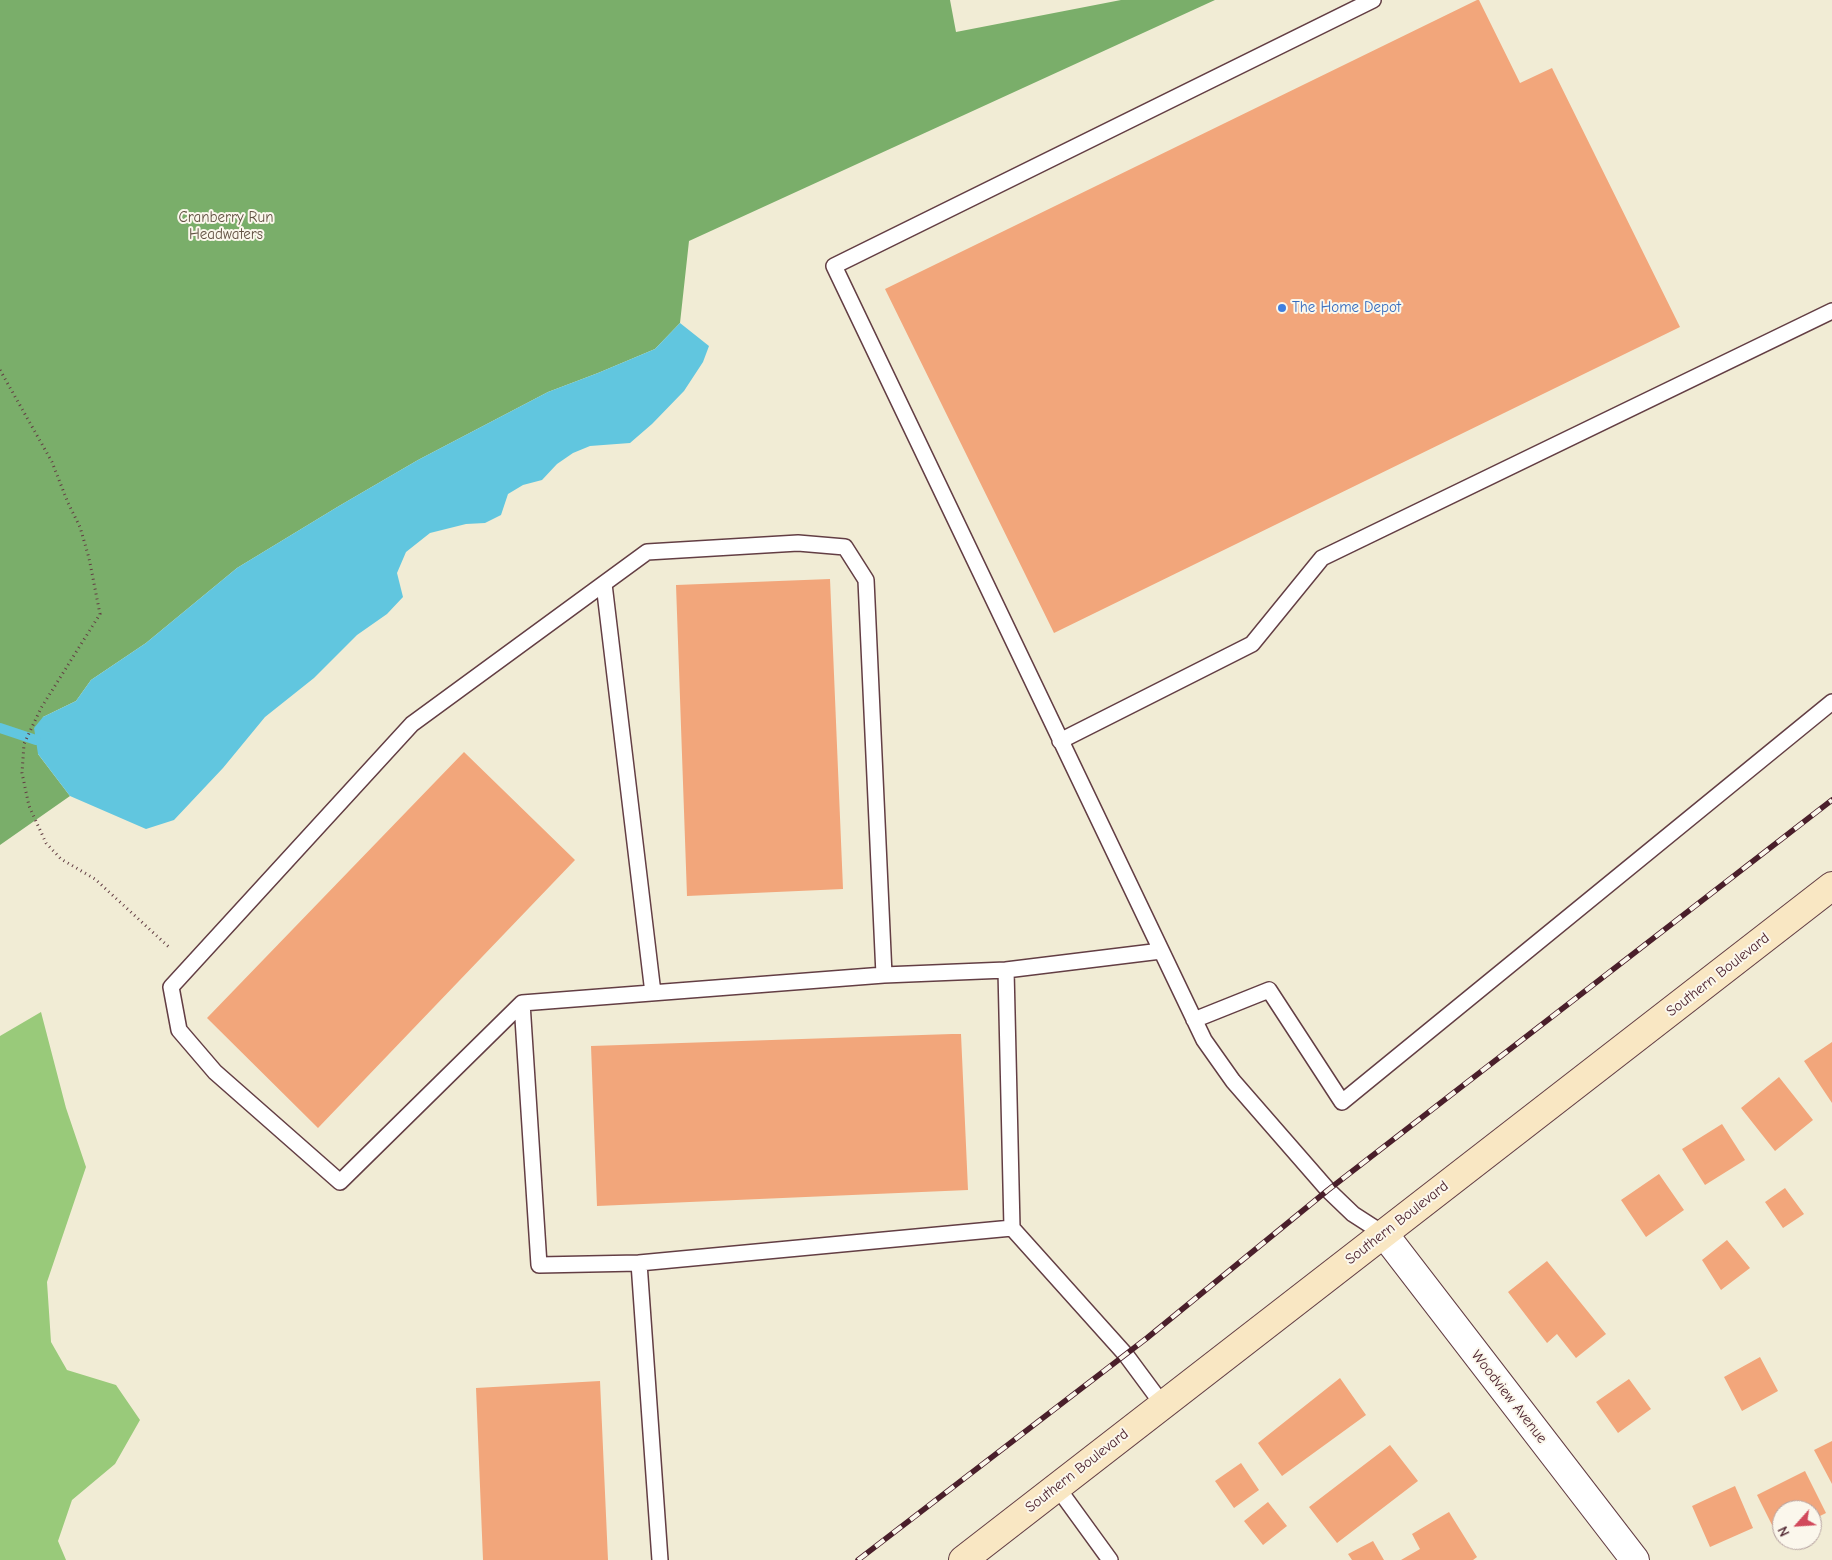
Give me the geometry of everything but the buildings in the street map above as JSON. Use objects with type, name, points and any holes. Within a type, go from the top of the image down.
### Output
[{"type":"street","name":"Southern Boulevard","points":[[963,1560],[1832,886]]},
{"type":"street","name":"Woodview Avenue","points":[[1384,1234],[1635,1560]]},
{"type":"lane","points":[[1373,0],[834,266],[1204,1040],[1233,1081],[1328,1190],[1353,1214],[1384,1234]]},
{"type":"lane","points":[[1060,741],[1252,644],[1322,558],[1832,311]]},
{"type":"lane","points":[[884,975],[866,580],[845,547],[798,543],[647,552],[412,724],[171,987],[180,1030],[214,1072],[340,1182],[522,1003],[884,975],[1006,970],[1161,951]]},
{"type":"lane","points":[[604,584],[652,993]]},
{"type":"lane","points":[[1194,1020],[1269,990],[1342,1102],[1832,702]]},
{"type":"lane","points":[[1006,970],[1012,1228],[1126,1355],[1163,1405]]},
{"type":"lane","points":[[522,1003],[538,1265],[639,1263],[1012,1228]]},
{"type":"lane","points":[[639,1263],[660,1560]]},
{"type":"lane","points":[[1057,1487],[1110,1560]]},
{"type":"path","points":[[0,370],[52,462],[80,527],[89,558],[100,614],[41,708],[24,744],[22,773],[30,806],[46,843],[60,859],[95,879],[190,967]]},
{"type":"green space","name":"Cranberry Run Headwaters","points":[[0,0],[950,0],[956,32],[1121,0],[1215,0],[689,241],[680,323],[655,349],[548,392],[418,460],[339,506],[237,568],[146,643],[91,680],[76,701],[43,717],[38,754],[70,796],[0,845]]},
{"type":"green space","points":[[41,1012],[66,1108],[86,1167],[47,1282],[51,1342],[67,1370],[116,1385],[140,1420],[115,1464],[72,1500],[58,1541],[66,1560],[0,1560],[0,1036]]},
{"type":"water","points":[[680,323],[709,346],[703,362],[684,391],[652,424],[630,443],[590,446],[573,453],[557,464],[542,480],[523,485],[508,494],[501,515],[485,523],[466,524],[430,533],[406,552],[397,573],[403,597],[387,614],[357,635],[314,678],[265,717],[223,768],[174,820],[146,829],[70,796],[38,754],[34,728],[43,717],[76,701],[91,680],[146,643],[237,568],[418,460],[548,392],[655,349]]},
{"type":"waterway","points":[[0,728],[36,740]]},
{"type":"railway","points":[[858,1560],[1147,1338],[1328,1190],[1832,800]]},
{"type":"place","name":"The Home Depot","points":[[1282,308]]}]
